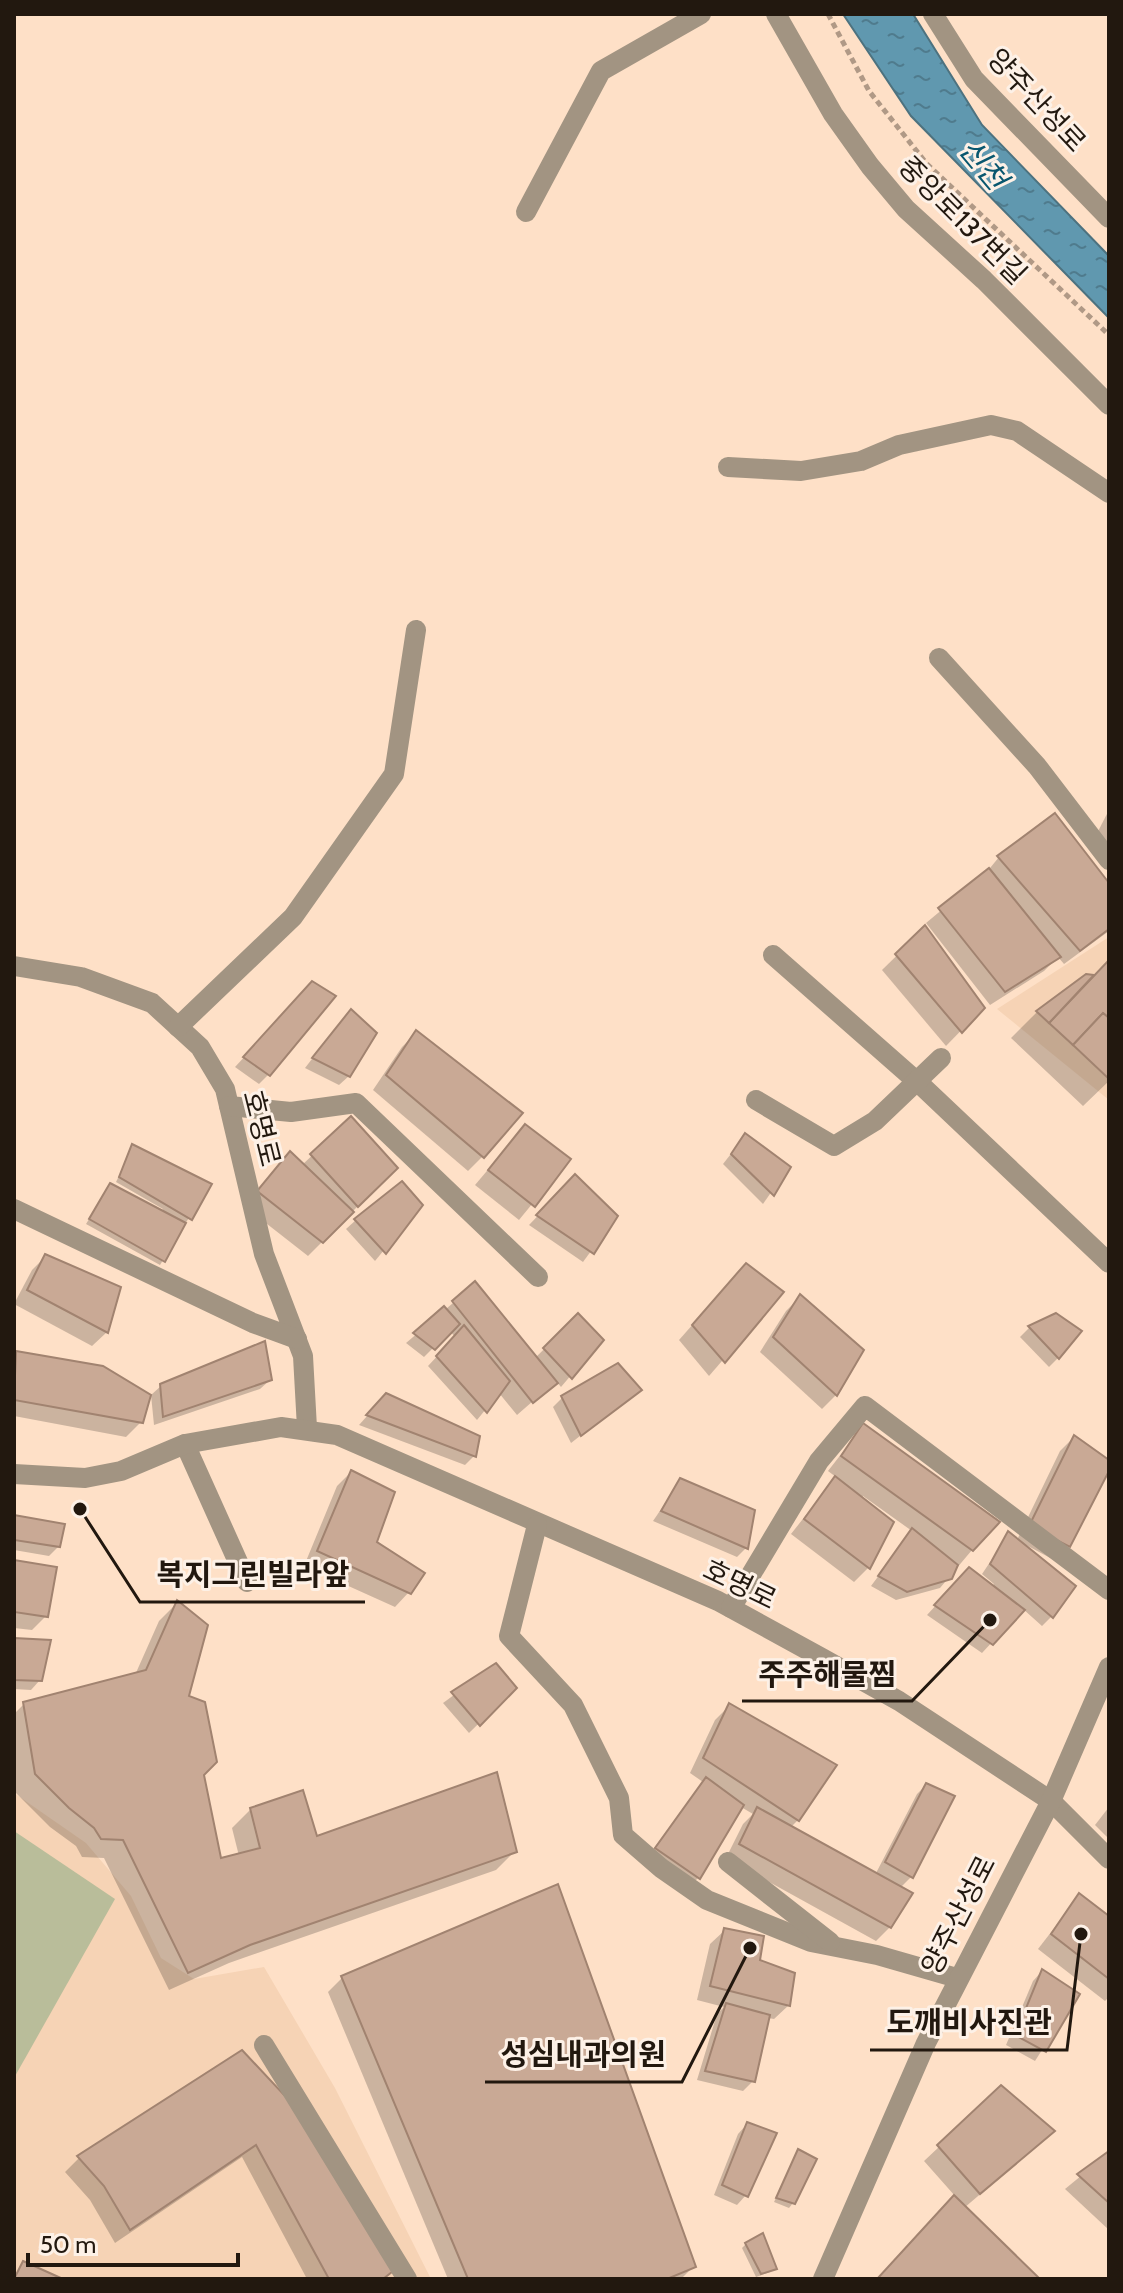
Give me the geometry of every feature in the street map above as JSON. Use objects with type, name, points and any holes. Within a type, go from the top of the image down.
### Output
[{"type":"street","points":[[526,212],[601,71],[701,14]]},
{"type":"street","name":"중앙로137번길","points":[[776,14],[833,114],[906,209],[984,280],[1109,405]]},
{"type":"street","name":"양주산성로","points":[[933,14],[974,79],[1109,218]]},
{"type":"street","points":[[728,467],[801,471],[861,461],[899,445],[991,425],[1017,431],[1109,493]]},
{"type":"street","points":[[178,1027],[293,917],[394,774],[416,630]]},
{"type":"street","points":[[939,658],[1037,766],[1109,860]]},
{"type":"street","points":[[773,955],[917,1081],[1109,1263]]},
{"type":"street","name":"호명로","points":[[14,966],[81,977],[152,1003],[200,1047],[225,1089],[264,1254],[303,1356],[307,1428]]},
{"type":"street","points":[[756,1100],[834,1146],[875,1121],[941,1058]]},
{"type":"street","points":[[229,1106],[291,1112],[356,1103],[538,1277]]},
{"type":"street","points":[[14,1209],[253,1323],[297,1339]]},
{"type":"street","points":[[731,1608],[819,1461],[865,1406],[1109,1590]]},
{"type":"street","name":"호명로","points":[[14,1474],[85,1478],[121,1471],[185,1444],[281,1427],[307,1428],[337,1435],[731,1608],[899,1701],[1051,1801],[1109,1859]]},
{"type":"street","points":[[185,1444],[247,1582]]},
{"type":"street","points":[[537,1525],[509,1636],[573,1705],[619,1798],[623,1835],[661,1868],[707,1900],[811,1942],[957,1978]]},
{"type":"street","name":"양주산성로","points":[[823,2279],[957,1978],[1051,1801],[1109,1667]]},
{"type":"street","points":[[728,1862],[836,1947]]},
{"type":"street","points":[[264,2045],[407,2279]]},
{"type":"path","points":[[828,14],[869,91],[927,164],[1109,335]]},
{"type":"shaded area","points":[[1109,937],[1109,1100],[997,1009]]},
{"type":"shaded area","points":[[14,1793],[86,1843],[131,1896],[161,1958],[194,1979],[264,1967],[335,2088],[431,2279],[14,2279]]},
{"type":"green space","points":[[14,1831],[115,1899],[14,2078]]},
{"type":"water","name":"신천","points":[[843,14],[913,14],[982,125],[1109,256],[1109,318],[911,116]]},
{"type":"building","points":[[1055,813],[1109,883],[1109,929],[1080,951],[997,856]]},
{"type":"building","points":[[989,868],[1061,957],[1005,992],[938,908]]},
{"type":"building","points":[[925,925],[985,1008],[962,1033],[895,954]]},
{"type":"building","points":[[1109,960],[1109,1018],[1103,1013],[1073,1045],[1049,1023]]},
{"type":"building","points":[[1086,974],[1094,975],[1049,1023],[1036,1011]]},
{"type":"building","points":[[312,981],[336,996],[270,1076],[243,1057]]},
{"type":"building","points":[[351,1009],[377,1033],[350,1077],[312,1058]]},
{"type":"building","points":[[1103,1013],[1109,1018],[1109,1079],[1073,1045]]},
{"type":"building","points":[[416,1030],[523,1113],[484,1158],[386,1075]]},
{"type":"building","points":[[351,1116],[398,1168],[358,1207],[310,1154]]},
{"type":"building","points":[[525,1124],[571,1159],[535,1207],[488,1170]]},
{"type":"building","points":[[745,1133],[791,1167],[774,1196],[731,1154]]},
{"type":"building","points":[[132,1144],[212,1184],[192,1220],[119,1177]]},
{"type":"building","points":[[290,1151],[354,1212],[323,1243],[257,1191]]},
{"type":"building","points":[[575,1174],[618,1216],[594,1254],[536,1215]]},
{"type":"building","points":[[402,1181],[423,1205],[386,1254],[354,1219]]},
{"type":"building","points":[[110,1183],[186,1223],[165,1262],[89,1219]]},
{"type":"building","points":[[45,1254],[121,1287],[108,1333],[27,1290]]},
{"type":"building","points":[[746,1263],[784,1292],[725,1363],[692,1325]]},
{"type":"building","points":[[475,1281],[558,1383],[533,1403],[452,1301]]},
{"type":"building","points":[[800,1294],[864,1350],[837,1396],[773,1337]]},
{"type":"building","points":[[444,1306],[460,1324],[435,1350],[413,1333]]},
{"type":"building","points":[[578,1313],[604,1340],[572,1379],[543,1348]]},
{"type":"building","points":[[1056,1313],[1082,1331],[1059,1359],[1028,1326]]},
{"type":"building","points":[[464,1325],[510,1381],[487,1413],[436,1356]]},
{"type":"building","points":[[265,1341],[272,1380],[163,1417],[160,1384]]},
{"type":"building","points":[[16,1351],[103,1366],[151,1395],[143,1423],[14,1400]]},
{"type":"building","points":[[618,1363],[642,1390],[581,1436],[561,1396]]},
{"type":"building","points":[[386,1393],[480,1436],[476,1457],[366,1415]]},
{"type":"building","points":[[863,1423],[1000,1522],[973,1551],[841,1456]]},
{"type":"building","points":[[1074,1435],[1109,1460],[1109,1471],[1070,1547],[1029,1526]]},
{"type":"building","points":[[351,1470],[395,1492],[377,1542],[425,1573],[411,1594],[317,1551]]},
{"type":"building","points":[[835,1476],[894,1522],[870,1569],[804,1519]]},
{"type":"building","points":[[680,1478],[755,1510],[748,1549],[661,1511]]},
{"type":"building","points":[[14,1515],[65,1524],[60,1547],[14,1540]]},
{"type":"building","points":[[912,1528],[958,1565],[952,1579],[907,1592],[878,1576]]},
{"type":"building","points":[[1008,1531],[1076,1586],[1053,1618],[990,1564]]},
{"type":"building","points":[[14,1560],[57,1567],[48,1617],[14,1612]]},
{"type":"building","points":[[969,1567],[1025,1610],[993,1645],[934,1605]]},
{"type":"building","points":[[177,1600],[208,1625],[189,1696],[205,1702],[217,1762],[204,1775],[221,1858],[260,1848],[250,1808],[303,1790],[317,1836],[497,1772],[517,1852],[250,1945],[188,1973],[123,1840],[101,1839],[94,1828],[35,1774],[23,1702],[146,1670]]},
{"type":"building","points":[[14,1638],[51,1640],[42,1681],[14,1680]]},
{"type":"building","points":[[496,1663],[517,1688],[480,1726],[451,1692]]},
{"type":"building","points":[[729,1703],[837,1765],[799,1821],[703,1758]]},
{"type":"building","points":[[706,1777],[744,1805],[700,1879],[655,1848]]},
{"type":"building","points":[[926,1783],[955,1796],[913,1878],[885,1862]]},
{"type":"building","points":[[757,1807],[913,1893],[891,1928],[739,1844]]},
{"type":"building","points":[[558,1884],[696,2267],[667,2279],[468,2279],[341,1976]]},
{"type":"building","points":[[1079,1893],[1109,1916],[1109,1979],[1051,1934]]},
{"type":"building","points":[[724,1928],[764,1936],[760,1960],[795,1973],[790,2006],[710,1986]]},
{"type":"building","points":[[1042,1969],[1080,1994],[1046,2052],[1015,2035]]},
{"type":"building","points":[[726,2003],[770,2015],[755,2082],[705,2071]]},
{"type":"building","points":[[242,2050],[287,2098],[397,2268],[383,2279],[329,2279],[256,2145],[130,2230],[104,2186],[77,2156]]},
{"type":"building","points":[[1001,2085],[1055,2131],[980,2194],[937,2145]]},
{"type":"building","points":[[747,2122],[777,2133],[748,2197],[722,2185]]},
{"type":"building","points":[[798,2149],[817,2159],[795,2204],[776,2198]]},
{"type":"building","points":[[1109,2151],[1109,2203],[1077,2174]]},
{"type":"building","points":[[954,2195],[1040,2279],[877,2279]]},
{"type":"building","points":[[763,2233],[777,2269],[761,2274],[745,2243]]},
{"type":"building","points":[[23,2261],[63,2279],[14,2279]]},
{"type":"place","name":"복지그린빌라앞","points":[[80,1509]]},
{"type":"place","name":"주주해물찜","points":[[990,1620]]},
{"type":"place","name":"도깨비사진관","points":[[1081,1934]]},
{"type":"place","name":"성심내과의원","points":[[750,1948]]}]
